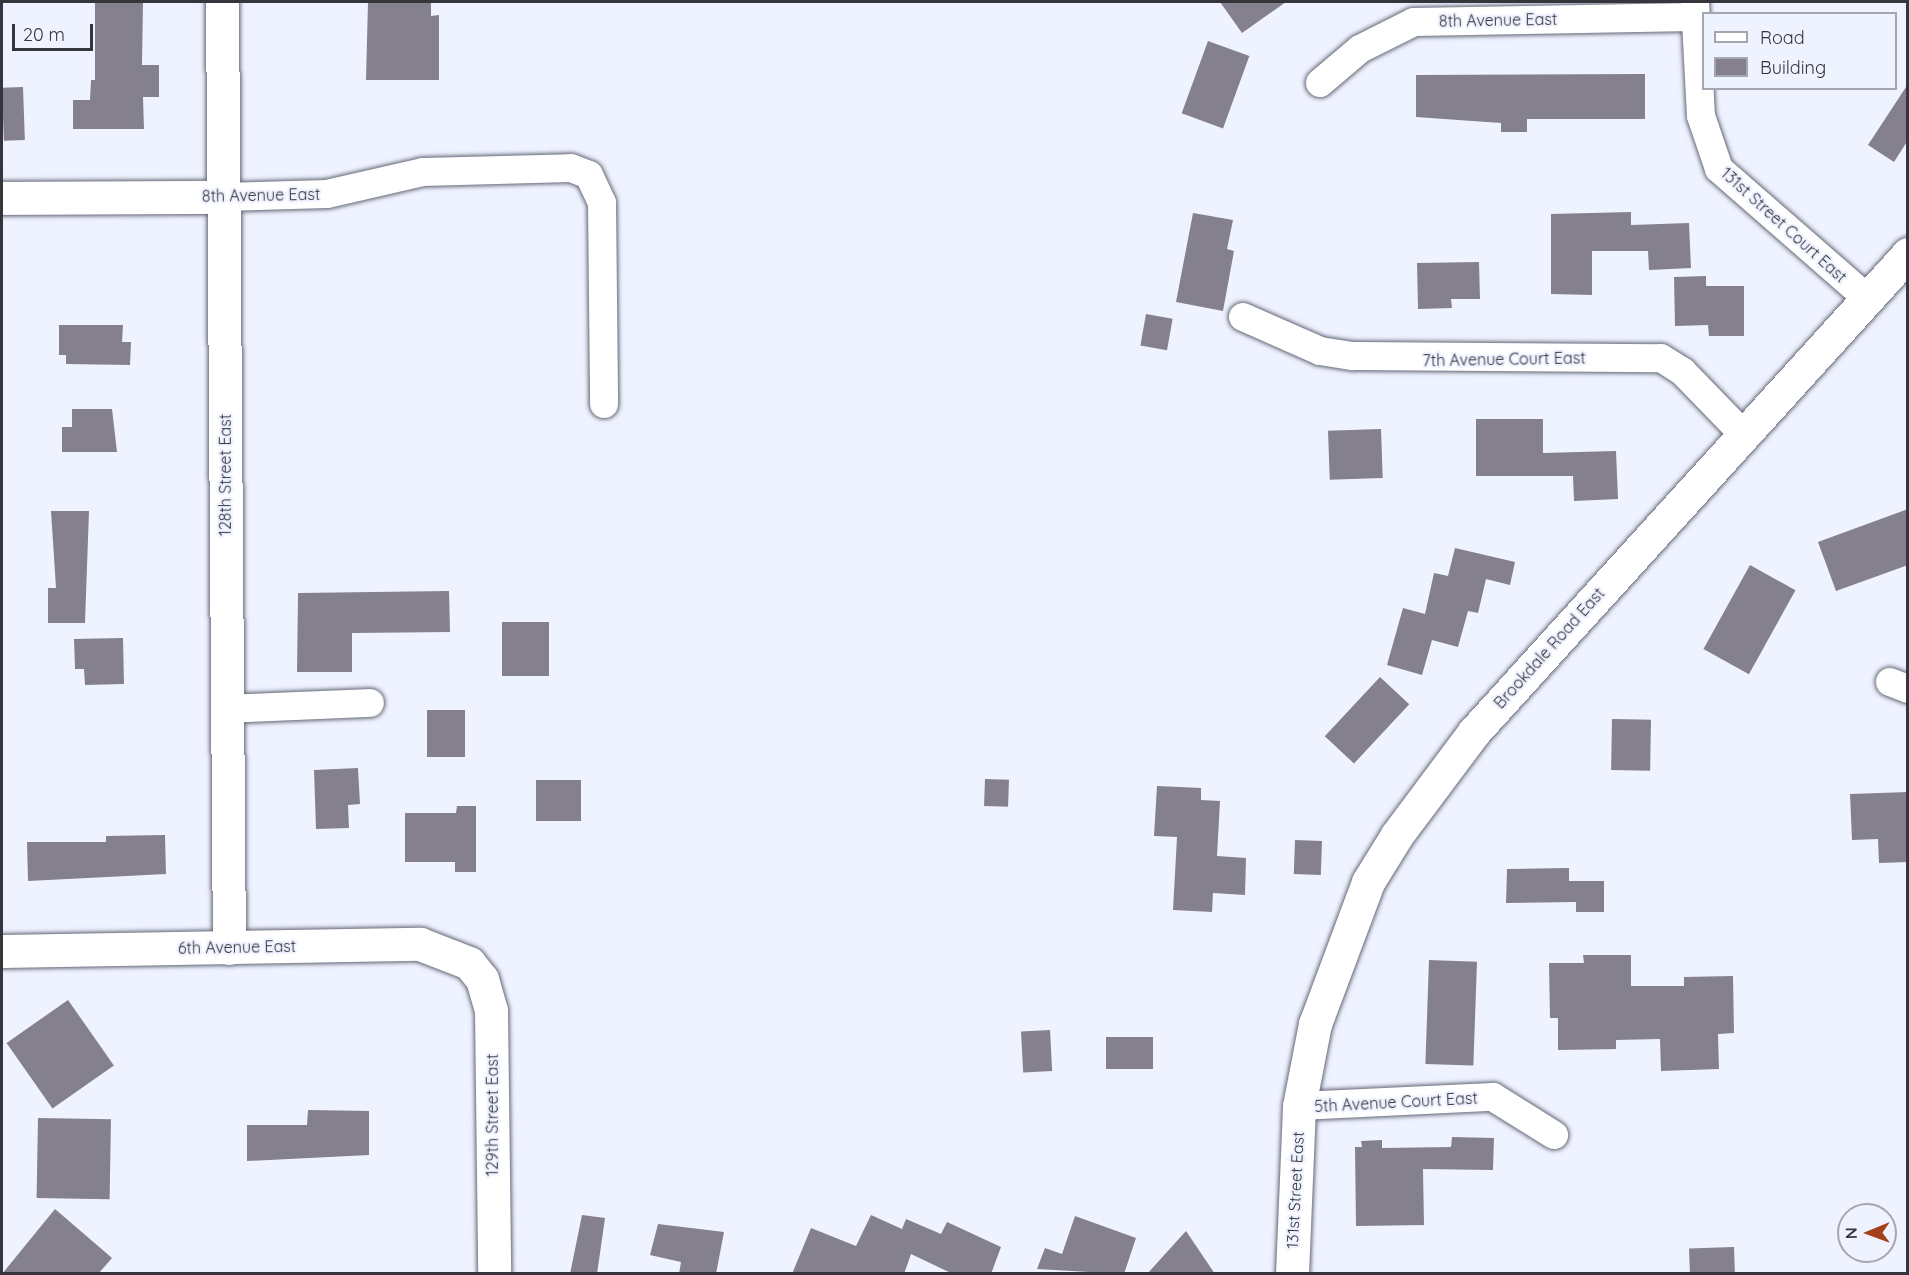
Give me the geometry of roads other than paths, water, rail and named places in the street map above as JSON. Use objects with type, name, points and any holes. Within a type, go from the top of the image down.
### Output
[{"type":"street","name":"128th Street East","points":[[222,2],[229,948]]},
{"type":"street","name":"8th Avenue East","points":[[1320,83],[1360,50],[1414,22],[1695,9]]},
{"type":"street","name":"131st Street Court East","points":[[1695,9],[1701,116],[1719,169],[1868,299]]},
{"type":"street","name":"8th Avenue East","points":[[2,198],[327,194],[423,172],[571,168],[590,175],[602,203],[604,404]]},
{"type":"street","name":"Brookdale Road East","points":[[1299,1106],[1323,992],[1368,882],[1397,835],[1473,732],[1908,254]]},
{"type":"street","name":"7th Avenue Court East","points":[[1243,316],[1320,351],[1353,356],[1661,358],[1683,372],[1743,434]]},
{"type":"street","points":[[226,708],[370,703]]},
{"type":"street","name":"6th Avenue East","points":[[2,951],[420,944],[469,963]]},
{"type":"street","name":"129th Street East","points":[[469,963],[483,979],[491,1010],[494,1274]]},
{"type":"street","name":"5th Avenue Court East","points":[[1299,1106],[1493,1097],[1554,1135]]},
{"type":"street","name":"131st Street East","points":[[1292,1274],[1299,1106]]}]
